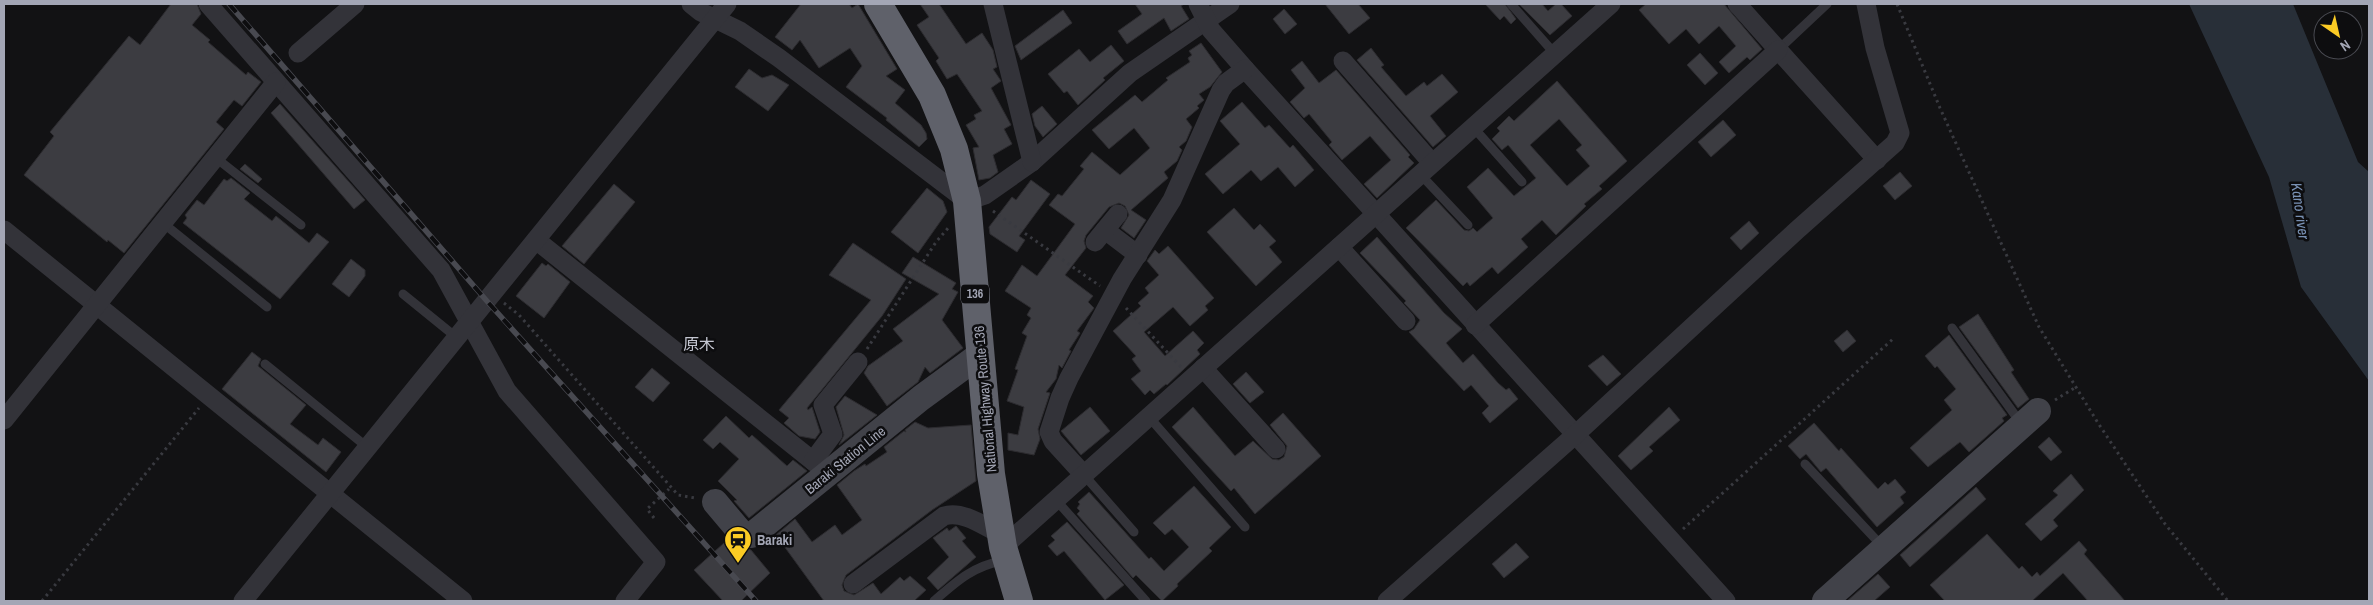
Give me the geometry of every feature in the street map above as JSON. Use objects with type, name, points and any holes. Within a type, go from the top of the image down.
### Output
[{"type":"highway","name":"National Highway Route 136","points":[[878,4],[932,95],[954,149],[970,202],[991,474],[1003,547],[1019,601]]},
{"type":"main road","name":"Baraki Station Line","points":[[715,502],[738,531],[747,536],[752,535],[821,467],[981,354]]},
{"type":"main road","points":[[1825,601],[2030,418]]},
{"type":"street","points":[[208,4],[441,270],[470,320],[507,391],[656,562],[624,601]]},
{"type":"street","points":[[298,53],[355,4]]},
{"type":"street","points":[[690,4],[740,31],[779,58],[970,202],[985,195],[1032,162],[1130,73],[1230,4]]},
{"type":"street","points":[[243,601],[727,4]]},
{"type":"street","points":[[993,4],[1032,162]]},
{"type":"street","points":[[1198,4],[1206,22],[1245,69],[1726,601]]},
{"type":"street","points":[[852,584],[944,516],[952,513],[960,515],[1003,547],[1611,4]]},
{"type":"street","points":[[1737,4],[1877,160]]},
{"type":"street","points":[[1387,601],[1575,435],[1796,231],[1896,143],[1900,133],[1876,48],[1866,4]]},
{"type":"street","points":[[1475,324],[1778,50]]},
{"type":"street","points":[[1343,61],[1426,168]]},
{"type":"street","points":[[1084,476],[1053,441],[1049,432],[1060,398],[1114,295],[1172,200],[1221,90],[1226,83],[1245,69]]},
{"type":"street","points":[[4,420],[276,82]]},
{"type":"street","points":[[1118,214],[1100,236],[1138,255]]},
{"type":"street","points":[[4,230],[463,601]]},
{"type":"street","points":[[536,240],[821,467],[833,434],[823,406],[858,362]]},
{"type":"street","points":[[1339,247],[1406,321]]},
{"type":"street","points":[[1198,373],[1276,449]]},
{"type":"lane","points":[[1511,4],[1556,54]]},
{"type":"lane","points":[[1778,50],[1825,5]]},
{"type":"lane","points":[[1473,127],[1522,182]]},
{"type":"lane","points":[[216,158],[301,225]]},
{"type":"lane","points":[[1426,168],[1468,225]]},
{"type":"lane","points":[[163,224],[268,307]]},
{"type":"lane","points":[[403,294],[456,337]]},
{"type":"lane","points":[[1952,328],[2030,418]]},
{"type":"lane","points":[[265,364],[367,446]]},
{"type":"lane","points":[[1149,417],[1245,527]]},
{"type":"lane","points":[[1805,464],[1884,548]]},
{"type":"lane","points":[[1084,476],[1134,532]]},
{"type":"lane","points":[[1056,500],[1146,601]]},
{"type":"lane","points":[[934,601],[1003,547]]},
{"type":"path","points":[[1897,4],[1940,108],[2039,327],[2098,423],[2165,524],[2228,601]]},
{"type":"path","points":[[858,362],[936,242],[970,202],[1114,295],[1198,373]]},
{"type":"path","points":[[492,293],[519,315],[678,495],[715,502]]},
{"type":"path","points":[[1671,540],[1894,338]]},
{"type":"path","points":[[42,601],[209,396]]},
{"type":"path","points":[[654,518],[647,509],[669,489]]},
{"type":"water","name":"Kano river","points":[[2189,4],[2293,4],[2313,53],[2313,60],[2316,60],[2358,162],[2369,172],[2369,381],[2301,287],[2269,177]]},
{"type":"building","points":[[171,4],[197,4],[201,14],[192,25],[210,40],[208,42],[246,75],[248,72],[261,82],[242,106],[234,100],[216,122],[224,129],[124,253],[108,240],[107,242],[24,175],[54,136],[50,132],[129,36],[140,45]]},
{"type":"building","points":[[801,4],[849,4],[852,8],[858,4],[897,69],[886,76],[905,90],[895,103],[921,125],[926,133],[927,139],[919,147],[886,120],[887,118],[846,87],[862,66],[850,48],[819,68],[800,40],[792,50],[775,37]]},
{"type":"building","points":[[920,4],[939,4],[966,44],[982,33],[993,50],[997,67],[993,69],[1001,81],[991,88],[1011,125],[1004,129],[1012,144],[993,155],[998,172],[990,178],[979,180],[973,148],[979,147],[966,125],[976,119],[974,115],[982,111],[957,74],[947,79],[936,61],[939,58],[917,25],[929,17]]},
{"type":"building","points":[[1135,4],[1184,4],[1181,6],[1189,19],[1171,31],[1164,18],[1127,44],[1118,31],[1142,14]]},
{"type":"building","points":[[1325,4],[1358,4],[1370,18],[1349,34]]},
{"type":"building","points":[[1485,4],[1505,4],[1516,19],[1511,24],[1504,16],[1500,20]]},
{"type":"building","points":[[1519,4],[1542,4],[1548,11],[1556,4],[1561,4],[1572,16],[1550,35]]},
{"type":"building","points":[[1646,4],[1724,4],[1762,49],[1750,60],[1747,57],[1729,73],[1719,62],[1736,46],[1719,26],[1699,44],[1686,29],[1669,44],[1639,10]]},
{"type":"building","points":[[1284,9],[1297,24],[1285,34],[1273,19]]},
{"type":"building","points":[[1063,10],[1072,23],[1021,60],[1015,46]]},
{"type":"building","points":[[1201,43],[1222,72],[1210,87],[1199,94],[1204,100],[1197,106],[1199,108],[1186,119],[1192,127],[1186,141],[1179,147],[1182,150],[1177,161],[1164,172],[1168,178],[1131,210],[1146,220],[1134,238],[1121,228],[1129,215],[1125,206],[1119,203],[1109,207],[1086,235],[1084,241],[1086,248],[1065,275],[1093,296],[1088,302],[1094,308],[1077,331],[1080,333],[1069,350],[1071,351],[1062,368],[1059,365],[1056,379],[1046,392],[1050,393],[1038,429],[1040,439],[1034,455],[1008,450],[1008,433],[1018,435],[1024,407],[1007,401],[1018,370],[1015,369],[1027,336],[1022,333],[1031,318],[1027,315],[1031,308],[1005,291],[1022,265],[1037,276],[1075,224],[1049,205],[1058,194],[1062,196],[1084,169],[1080,166],[1092,152],[1120,175],[1150,148],[1134,128],[1109,149],[1092,130],[1135,95],[1142,102],[1168,80],[1166,78],[1190,62],[1188,58],[1192,55],[1189,51]]},
{"type":"building","points":[[1111,45],[1124,61],[1103,78],[1105,80],[1078,105],[1067,91],[1064,93],[1048,74],[1079,49],[1090,62]]},
{"type":"building","points":[[1371,48],[1384,65],[1381,67],[1406,96],[1424,82],[1427,86],[1442,74],[1458,92],[1430,116],[1446,136],[1433,147],[1357,60]]},
{"type":"building","points":[[1700,53],[1718,73],[1705,85],[1687,65]]},
{"type":"building","points":[[1302,61],[1319,83],[1336,70],[1410,155],[1408,157],[1414,163],[1377,198],[1364,184],[1391,160],[1370,136],[1342,160],[1329,145],[1332,142],[1309,114],[1304,118],[1290,102],[1305,88],[1291,70]]},
{"type":"building","points":[[749,69],[762,78],[772,75],[789,85],[768,111],[735,87]]},
{"type":"building","points":[[1557,81],[1627,161],[1599,186],[1602,189],[1584,204],[1586,206],[1556,235],[1542,220],[1521,239],[1528,247],[1498,274],[1492,267],[1470,286],[1467,282],[1463,286],[1406,228],[1436,200],[1464,230],[1469,231],[1473,228],[1477,232],[1493,218],[1467,187],[1488,168],[1514,196],[1536,178],[1508,145],[1502,150],[1492,139],[1500,131],[1497,128],[1509,116],[1514,121]],"holes":[[[1559,119],[1582,145],[1576,150],[1590,166],[1567,186],[1530,145]]]},
{"type":"building","points":[[1242,102],[1265,128],[1269,125],[1290,148],[1293,145],[1314,170],[1295,187],[1278,167],[1261,181],[1251,170],[1223,194],[1205,174],[1240,144],[1220,121]]},
{"type":"building","points":[[280,104],[365,200],[354,209],[271,113]]},
{"type":"building","points":[[1042,106],[1057,124],[1043,137],[1035,126],[1032,114]]},
{"type":"building","points":[[1723,120],[1736,135],[1711,157],[1698,142]]},
{"type":"building","points":[[245,164],[262,179],[258,183],[240,169]]},
{"type":"building","points":[[1900,172],[1912,186],[1895,200],[1883,186]]},
{"type":"building","points":[[231,178],[250,193],[244,199],[272,221],[276,216],[309,243],[317,233],[329,242],[280,299],[183,223],[187,218],[185,215],[197,200],[204,205],[224,179],[227,181]]},
{"type":"building","points":[[1031,180],[1050,194],[1019,236],[1025,240],[1017,252],[990,234],[989,227],[1012,197],[1016,200]]},
{"type":"building","points":[[614,184],[635,202],[584,264],[562,246]]},
{"type":"building","points":[[927,188],[943,201],[947,212],[918,253],[891,232]]},
{"type":"building","points":[[1234,208],[1254,230],[1260,224],[1276,241],[1269,247],[1282,262],[1256,286],[1207,232]]},
{"type":"building","points":[[1749,221],[1759,233],[1741,250],[1730,238]]},
{"type":"building","points":[[1377,237],[1444,313],[1462,329],[1446,343],[1463,363],[1473,354],[1498,383],[1506,390],[1509,388],[1518,399],[1490,423],[1482,413],[1489,406],[1471,385],[1464,391],[1409,332],[1414,329],[1420,320],[1404,303],[1406,301],[1360,253]]},
{"type":"building","points":[[853,243],[906,279],[882,316],[807,408],[808,410],[812,407],[820,432],[815,439],[799,436],[784,423],[789,418],[779,410],[871,300],[829,275]]},
{"type":"building","points":[[1168,246],[1214,298],[1205,306],[1208,310],[1190,326],[1173,307],[1144,332],[1165,356],[1193,331],[1204,343],[1197,350],[1200,354],[1167,385],[1154,394],[1150,390],[1145,395],[1131,379],[1141,371],[1132,359],[1136,356],[1113,331],[1141,306],[1138,303],[1149,293],[1145,288],[1159,275],[1147,261],[1155,250],[1159,254]]},
{"type":"building","points":[[913,257],[956,283],[952,289],[958,292],[942,320],[963,348],[930,373],[925,367],[918,382],[887,406],[864,373],[868,366],[903,341],[893,329],[939,294],[902,273]]},
{"type":"building","points":[[351,259],[365,270],[365,276],[349,297],[332,284]]},
{"type":"building","points":[[542,263],[546,266],[548,264],[570,282],[544,318],[516,296]]},
{"type":"building","points":[[1978,314],[2014,370],[2011,372],[2029,399],[2018,408],[1959,327]]},
{"type":"building","points":[[1847,330],[1856,341],[1843,352],[1834,341]]},
{"type":"building","points":[[1949,335],[2007,415],[2002,418],[2004,421],[1969,452],[1960,442],[1928,467],[1910,448],[1952,410],[1944,400],[1956,389],[1937,366],[1935,368],[1925,356]]},
{"type":"building","points":[[252,352],[261,359],[258,366],[306,405],[290,424],[318,445],[323,438],[341,452],[326,472],[222,389]]},
{"type":"building","points":[[1603,355],[1621,374],[1607,386],[1588,366]]},
{"type":"building","points":[[652,368],[670,383],[653,402],[635,387]]},
{"type":"building","points":[[1246,372],[1264,392],[1250,403],[1233,384]]},
{"type":"building","points":[[845,396],[877,415],[839,445],[844,435],[836,407]]},
{"type":"building","points":[[1090,407],[1110,431],[1081,455],[1061,431]]},
{"type":"building","points":[[1193,407],[1235,456],[1253,441],[1272,459],[1279,460],[1284,457],[1287,446],[1270,425],[1283,413],[1321,456],[1255,514],[1234,488],[1231,491],[1172,427]]},
{"type":"building","points":[[1669,407],[1680,420],[1649,447],[1653,451],[1631,470],[1618,456]]},
{"type":"building","points":[[726,416],[749,438],[752,435],[787,466],[793,460],[807,471],[749,518],[734,501],[737,500],[718,481],[739,459],[720,442],[713,449],[703,440]]},
{"type":"building","points":[[915,422],[928,428],[971,425],[976,481],[932,510],[846,575],[842,585],[844,591],[854,595],[873,583],[881,594],[900,577],[904,581],[910,576],[926,590],[914,601],[824,601],[776,535],[795,519],[812,542],[835,525],[842,535],[862,520],[837,485],[854,471],[865,464],[866,466],[887,452],[884,447],[904,431],[906,432],[905,430]]},
{"type":"building","points":[[1814,423],[1839,451],[1841,448],[1878,489],[1885,482],[1888,485],[1895,479],[1906,492],[1900,497],[1904,503],[1877,527],[1826,468],[1821,472],[1806,454],[1800,459],[1788,446]]},
{"type":"building","points":[[2049,437],[2062,452],[2051,461],[2038,447]]},
{"type":"building","points":[[2071,474],[2084,490],[2053,520],[2058,526],[2041,541],[2025,524],[2058,495],[2053,491]]},
{"type":"building","points":[[1194,486],[1231,527],[1209,548],[1212,551],[1162,601],[1136,575],[1133,578],[1077,514],[1080,511],[1077,508],[1080,504],[1078,502],[1089,492],[1149,559],[1151,557],[1164,571],[1189,547],[1172,529],[1165,535],[1153,523]]},
{"type":"building","points":[[1976,487],[1986,499],[1910,567],[1900,555]]},
{"type":"building","points":[[1067,522],[1124,585],[1105,600],[1064,551],[1057,556],[1048,546],[1055,540],[1051,536]]},
{"type":"building","points":[[956,526],[966,538],[962,541],[976,557],[938,590],[927,578],[949,557],[933,538],[947,528],[949,531]]},
{"type":"building","points":[[1987,534],[2019,569],[2022,566],[2032,577],[2037,572],[2040,576],[2079,541],[2087,550],[2084,554],[2125,601],[2088,601],[2063,573],[2032,601],[1945,601],[1930,585]]},
{"type":"building","points":[[724,543],[730,550],[735,546],[751,550],[770,573],[741,601],[723,601],[694,570]]},
{"type":"building","points":[[1516,543],[1529,557],[1504,578],[1492,564]]},
{"type":"building","points":[[1878,574],[1890,587],[1874,601],[1847,601]]},
{"type":"railway","points":[[229,4],[486,300],[756,601]]},
{"type":"place","name":"Baraki","points":[[738,564]]},
{"type":"district","name":"原木","points":[[699,344]]}]
